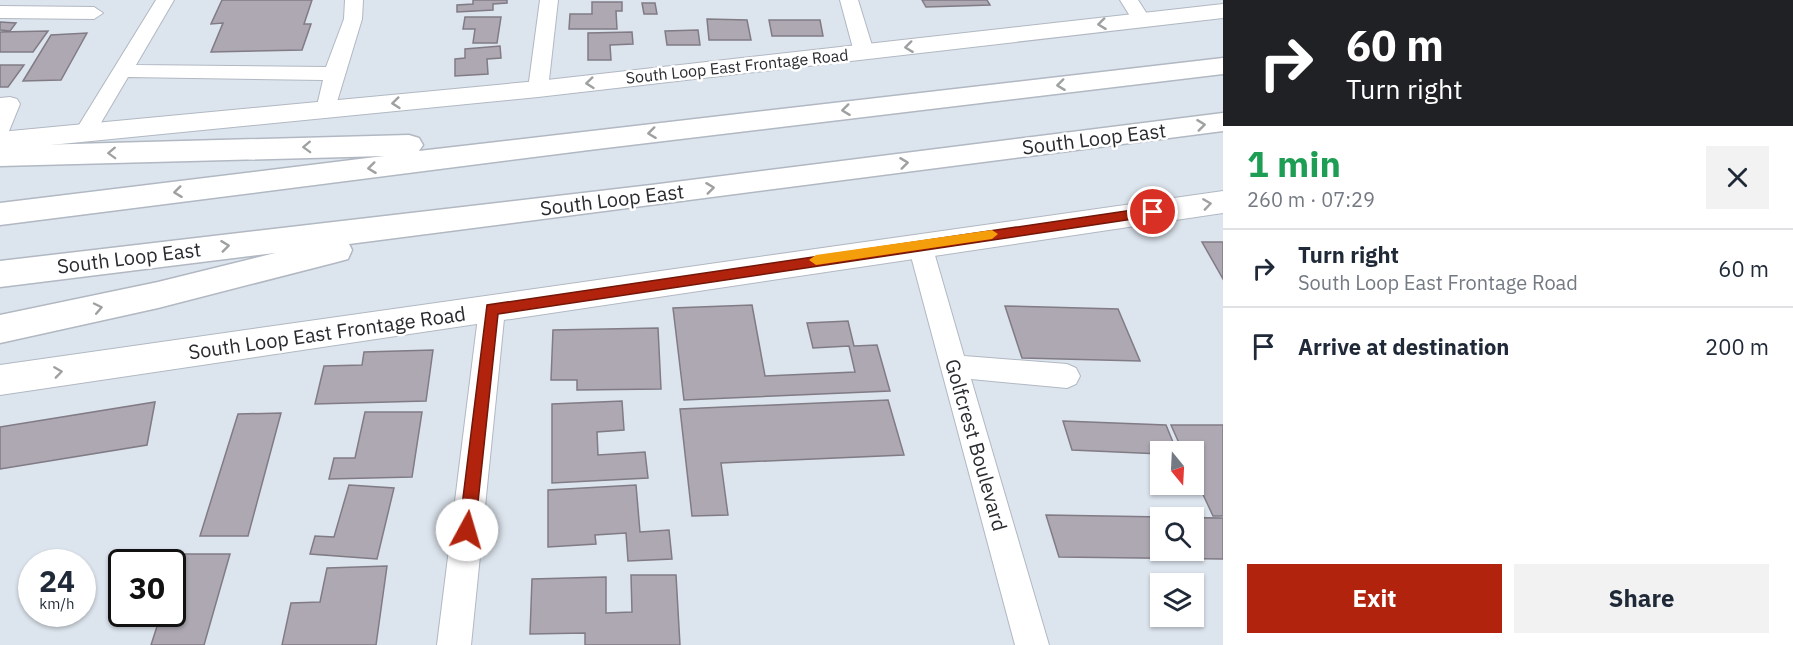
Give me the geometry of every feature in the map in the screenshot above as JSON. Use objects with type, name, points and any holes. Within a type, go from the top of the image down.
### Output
[{"type":"highway","points":[[0,214],[597,139],[1223,66]]},
{"type":"highway","name":"South Loop East","points":[[0,274],[1223,122]]},
{"type":"highway","points":[[0,156],[597,139]]},
{"type":"highway","points":[[0,329],[158,295],[473,216]]},
{"type":"main road","name":"South Loop East Frontage Road","points":[[0,141],[538,89],[864,52],[1136,10],[1223,11]]},
{"type":"main road","name":"South Loop East Frontage Road","points":[[0,381],[1223,202]]},
{"type":"street","points":[[85,133],[165,0]]},
{"type":"street","points":[[326,110],[334,74],[353,19],[354,0]]},
{"type":"street","points":[[538,89],[549,0]]},
{"type":"street","points":[[849,0],[864,52]]},
{"type":"street","points":[[0,12],[94,13]]},
{"type":"street","points":[[123,71],[334,74]]},
{"type":"street","points":[[0,105],[10,104],[0,131]]},
{"type":"street","name":"Golfcrest Boulevard","points":[[920,245],[1032,645]]},
{"type":"street","points":[[454,645],[492,309]]},
{"type":"street","points":[[954,367],[994,367],[1031,375],[1067,376]]},
{"type":"building","points":[[222,0],[312,0],[304,24],[311,24],[302,50],[211,52],[223,23],[211,24]]},
{"type":"building","points":[[473,0],[507,0],[507,3],[493,4],[493,10],[457,12],[457,5],[473,4]]},
{"type":"building","points":[[922,0],[987,0],[990,5],[926,7]]},
{"type":"building","points":[[592,2],[622,2],[622,11],[616,11],[617,29],[569,29],[570,14],[592,14]]},
{"type":"building","points":[[642,3],[655,3],[657,14],[644,14]]},
{"type":"building","points":[[465,17],[501,17],[497,43],[473,43],[475,29],[463,29]]},
{"type":"building","points":[[707,19],[747,20],[751,40],[709,40]]},
{"type":"building","points":[[769,20],[820,20],[823,36],[772,36]]},
{"type":"building","points":[[0,22],[16,23],[10,31],[0,30]]},
{"type":"building","points":[[698,30],[700,45],[667,45],[665,31]]},
{"type":"building","points":[[48,31],[33,52],[0,52],[0,32]]},
{"type":"building","points":[[632,32],[633,44],[610,45],[611,60],[588,60],[588,33]]},
{"type":"building","points":[[87,33],[61,80],[23,81],[51,35]]},
{"type":"building","points":[[500,46],[501,58],[487,59],[488,74],[455,76],[455,59],[465,58],[465,49]]},
{"type":"building","points":[[0,65],[24,65],[8,87],[0,87]]},
{"type":"building","points":[[1202,242],[1223,242],[1223,279]]},
{"type":"building","points":[[752,305],[765,376],[855,372],[849,346],[813,348],[807,323],[848,321],[854,346],[877,345],[890,391],[684,400],[673,308]]},
{"type":"building","points":[[1005,306],[1118,309],[1140,361],[1022,358]]},
{"type":"building","points":[[658,328],[661,389],[577,390],[577,380],[551,380],[553,330]]},
{"type":"building","points":[[433,350],[426,401],[315,404],[324,366],[362,365],[364,352]]},
{"type":"building","points":[[888,400],[904,455],[721,463],[728,515],[692,516],[680,409]]},
{"type":"building","points":[[622,401],[624,430],[597,432],[598,455],[645,452],[648,478],[552,483],[552,404]]},
{"type":"building","points":[[155,402],[147,445],[0,469],[0,427]]},
{"type":"building","points":[[365,412],[422,412],[412,477],[329,479],[334,458],[355,458]]},
{"type":"building","points":[[281,413],[248,536],[200,536],[238,414]]},
{"type":"building","points":[[1063,421],[1166,425],[1173,441],[1150,441],[1150,454],[1072,450]]},
{"type":"building","points":[[1171,425],[1223,425],[1223,516],[1213,516],[1203,495],[1204,441],[1178,441]]},
{"type":"building","points":[[349,485],[394,488],[377,559],[310,554],[315,536],[334,537]]},
{"type":"building","points":[[636,485],[640,532],[669,530],[672,559],[628,561],[626,533],[595,535],[596,544],[548,547],[548,490]]},
{"type":"building","points":[[1046,515],[1150,517],[1150,558],[1059,557]]},
{"type":"building","points":[[1204,518],[1223,518],[1223,559],[1204,559]]},
{"type":"building","points":[[186,554],[230,554],[204,645],[151,645],[157,627],[186,627]]},
{"type":"building","points":[[387,566],[376,645],[282,645],[291,603],[320,602],[327,568]]},
{"type":"building","points":[[631,575],[676,575],[680,645],[585,645],[585,633],[530,634],[532,579],[606,577],[606,613],[632,612]]},
{"type":"slow traffic","points":[[816,260],[992,234]]},
{"type":"route","points":[[467,530],[492,309],[1153,212]]}]
